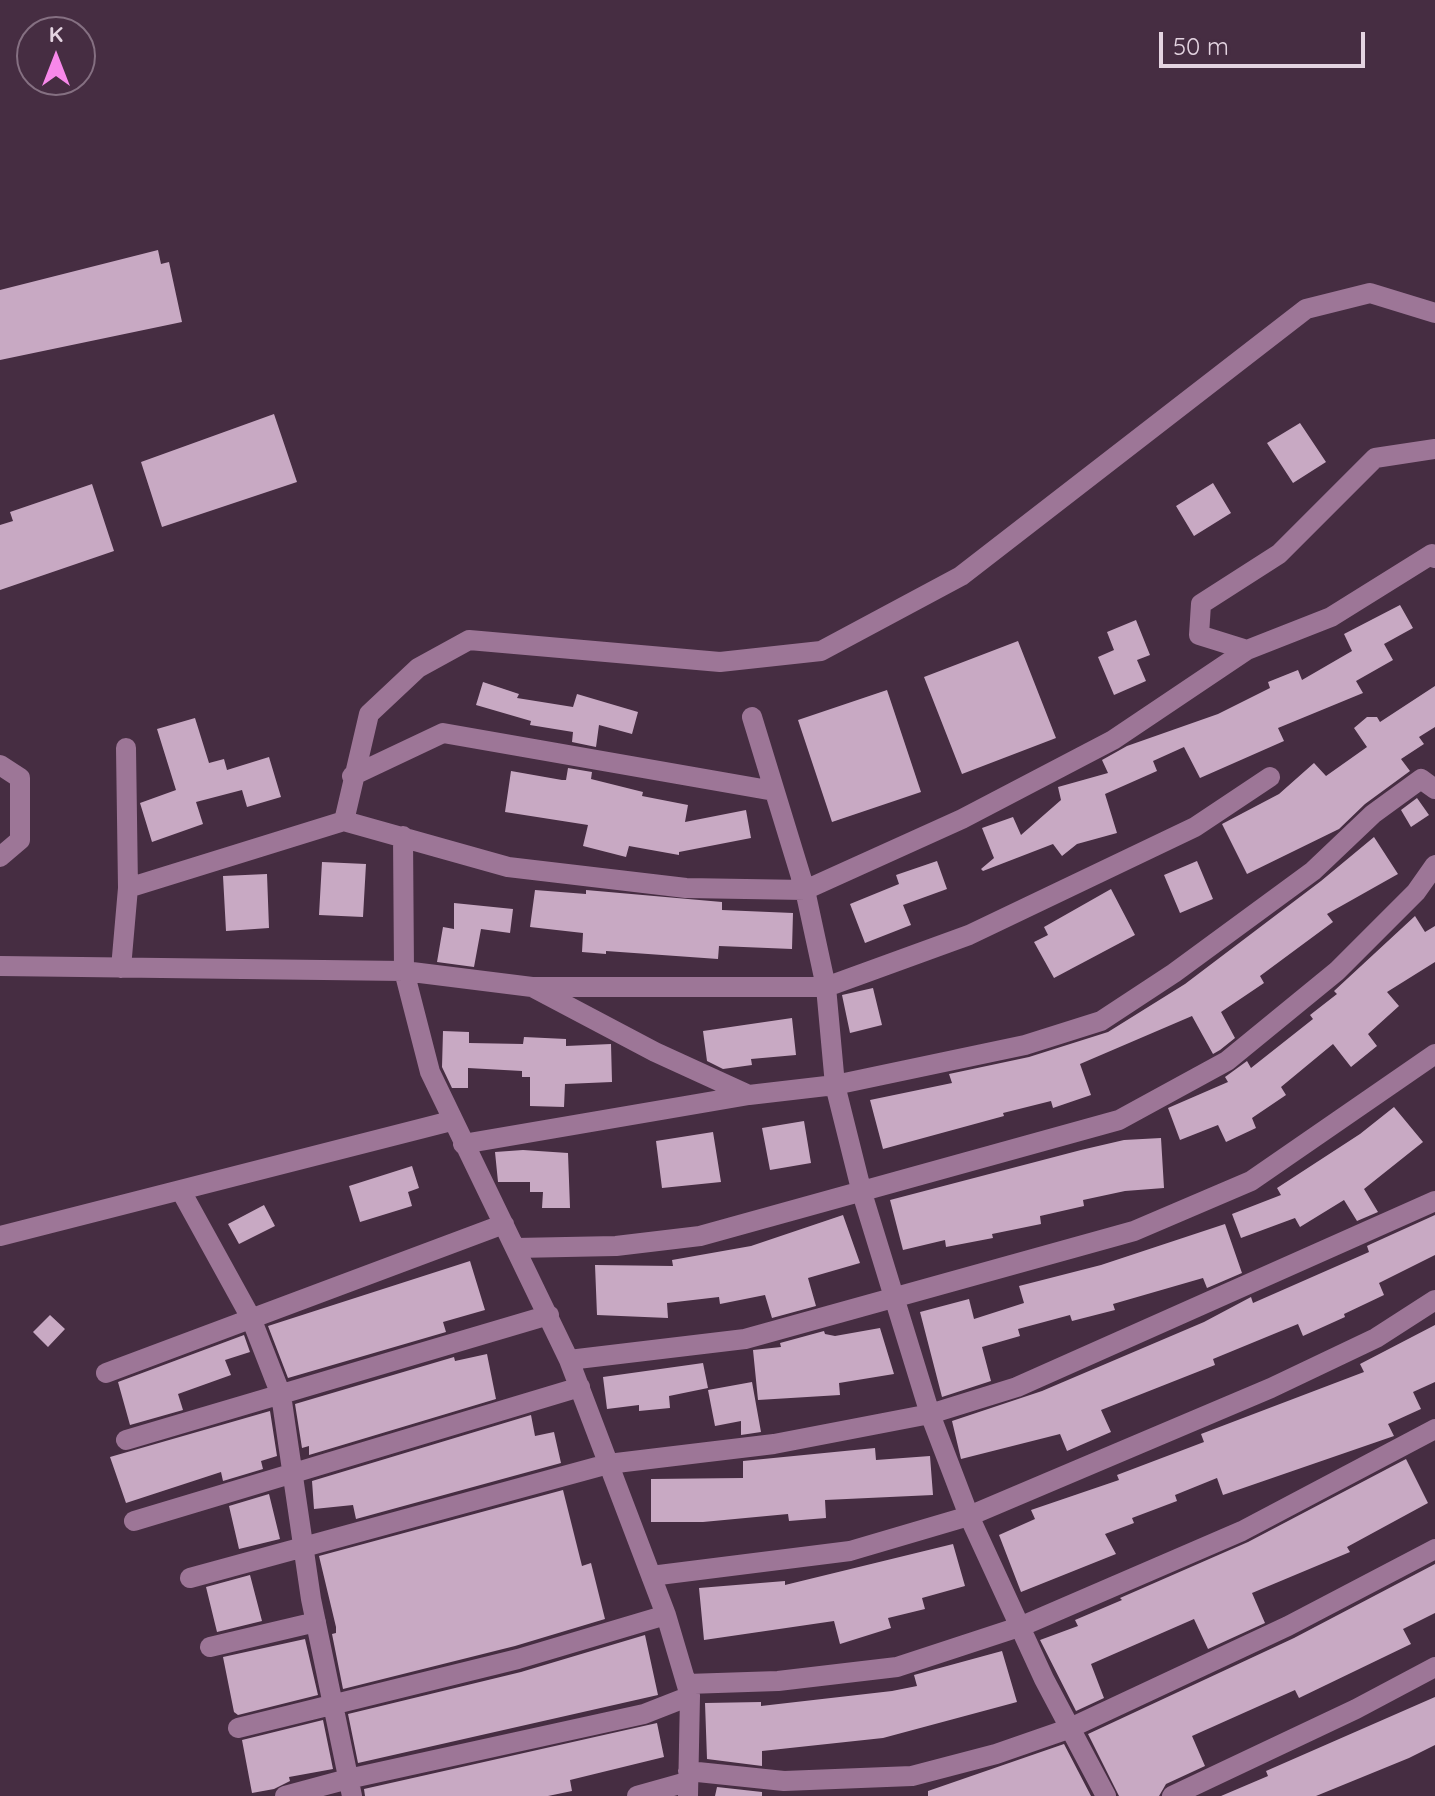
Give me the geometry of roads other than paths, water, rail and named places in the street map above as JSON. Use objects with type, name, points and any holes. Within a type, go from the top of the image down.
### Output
[{"type":"street","points":[[344,821],[352,776],[369,714],[418,668],[469,640],[720,662],[821,651],[961,576],[1306,309],[1370,293],[1435,313]]},
{"type":"street","points":[[1247,650],[1199,635],[1201,604],[1279,554],[1375,458],[1435,449]]},
{"type":"street","points":[[128,888],[344,821],[508,867],[686,888],[805,890],[962,819],[1113,740],[1247,650],[1331,617],[1432,554],[1435,558]]},
{"type":"street","points":[[752,717],[805,890],[826,987],[835,1085],[862,1193],[930,1414],[969,1516],[1068,1729],[1106,1796]]},
{"type":"street","points":[[352,776],[443,733],[774,791]]},
{"type":"street","points":[[121,968],[128,888],[126,748]]},
{"type":"street","points":[[0,765],[20,778],[20,840],[0,857]]},
{"type":"street","points":[[0,966],[404,971],[532,987],[826,987],[969,935],[1195,827],[1270,777]]},
{"type":"street","points":[[463,1144],[749,1095],[835,1085],[1025,1045],[1101,1021],[1174,973],[1313,871],[1373,814],[1421,779],[1435,789]]},
{"type":"street","points":[[403,836],[404,971],[430,1072],[569,1360],[666,1615],[689,1690],[688,1783]]},
{"type":"street","points":[[516,1248],[616,1246],[700,1236],[1119,1120],[1227,1061],[1337,971],[1416,892],[1435,865]]},
{"type":"street","points":[[532,987],[655,1052],[749,1095]]},
{"type":"street","points":[[569,1360],[745,1339],[1134,1231],[1251,1181],[1435,1054]]},
{"type":"street","points":[[0,1236],[451,1121]]},
{"type":"street","points":[[181,1191],[251,1318],[281,1395],[316,1622],[350,1787]]},
{"type":"street","points":[[190,1578],[608,1464],[774,1444],[930,1414],[1017,1387],[1435,1201]]},
{"type":"street","points":[[106,1373],[504,1224]]},
{"type":"street","points":[[651,1576],[850,1551],[969,1516],[1271,1388],[1376,1338],[1435,1300]]},
{"type":"street","points":[[126,1440],[549,1315]]},
{"type":"street","points":[[134,1521],[580,1387]]},
{"type":"street","points":[[285,1796],[350,1787],[644,1714],[689,1690],[897,1667],[1022,1626],[1242,1531],[1435,1429]]},
{"type":"street","points":[[637,1796],[688,1783],[912,1776],[996,1754],[1068,1729],[1288,1626],[1435,1549]]},
{"type":"street","points":[[238,1728],[518,1659],[666,1615]]},
{"type":"street","points":[[210,1647],[316,1622]]},
{"type":"street","points":[[1172,1796],[1356,1709],[1435,1667]]}]
